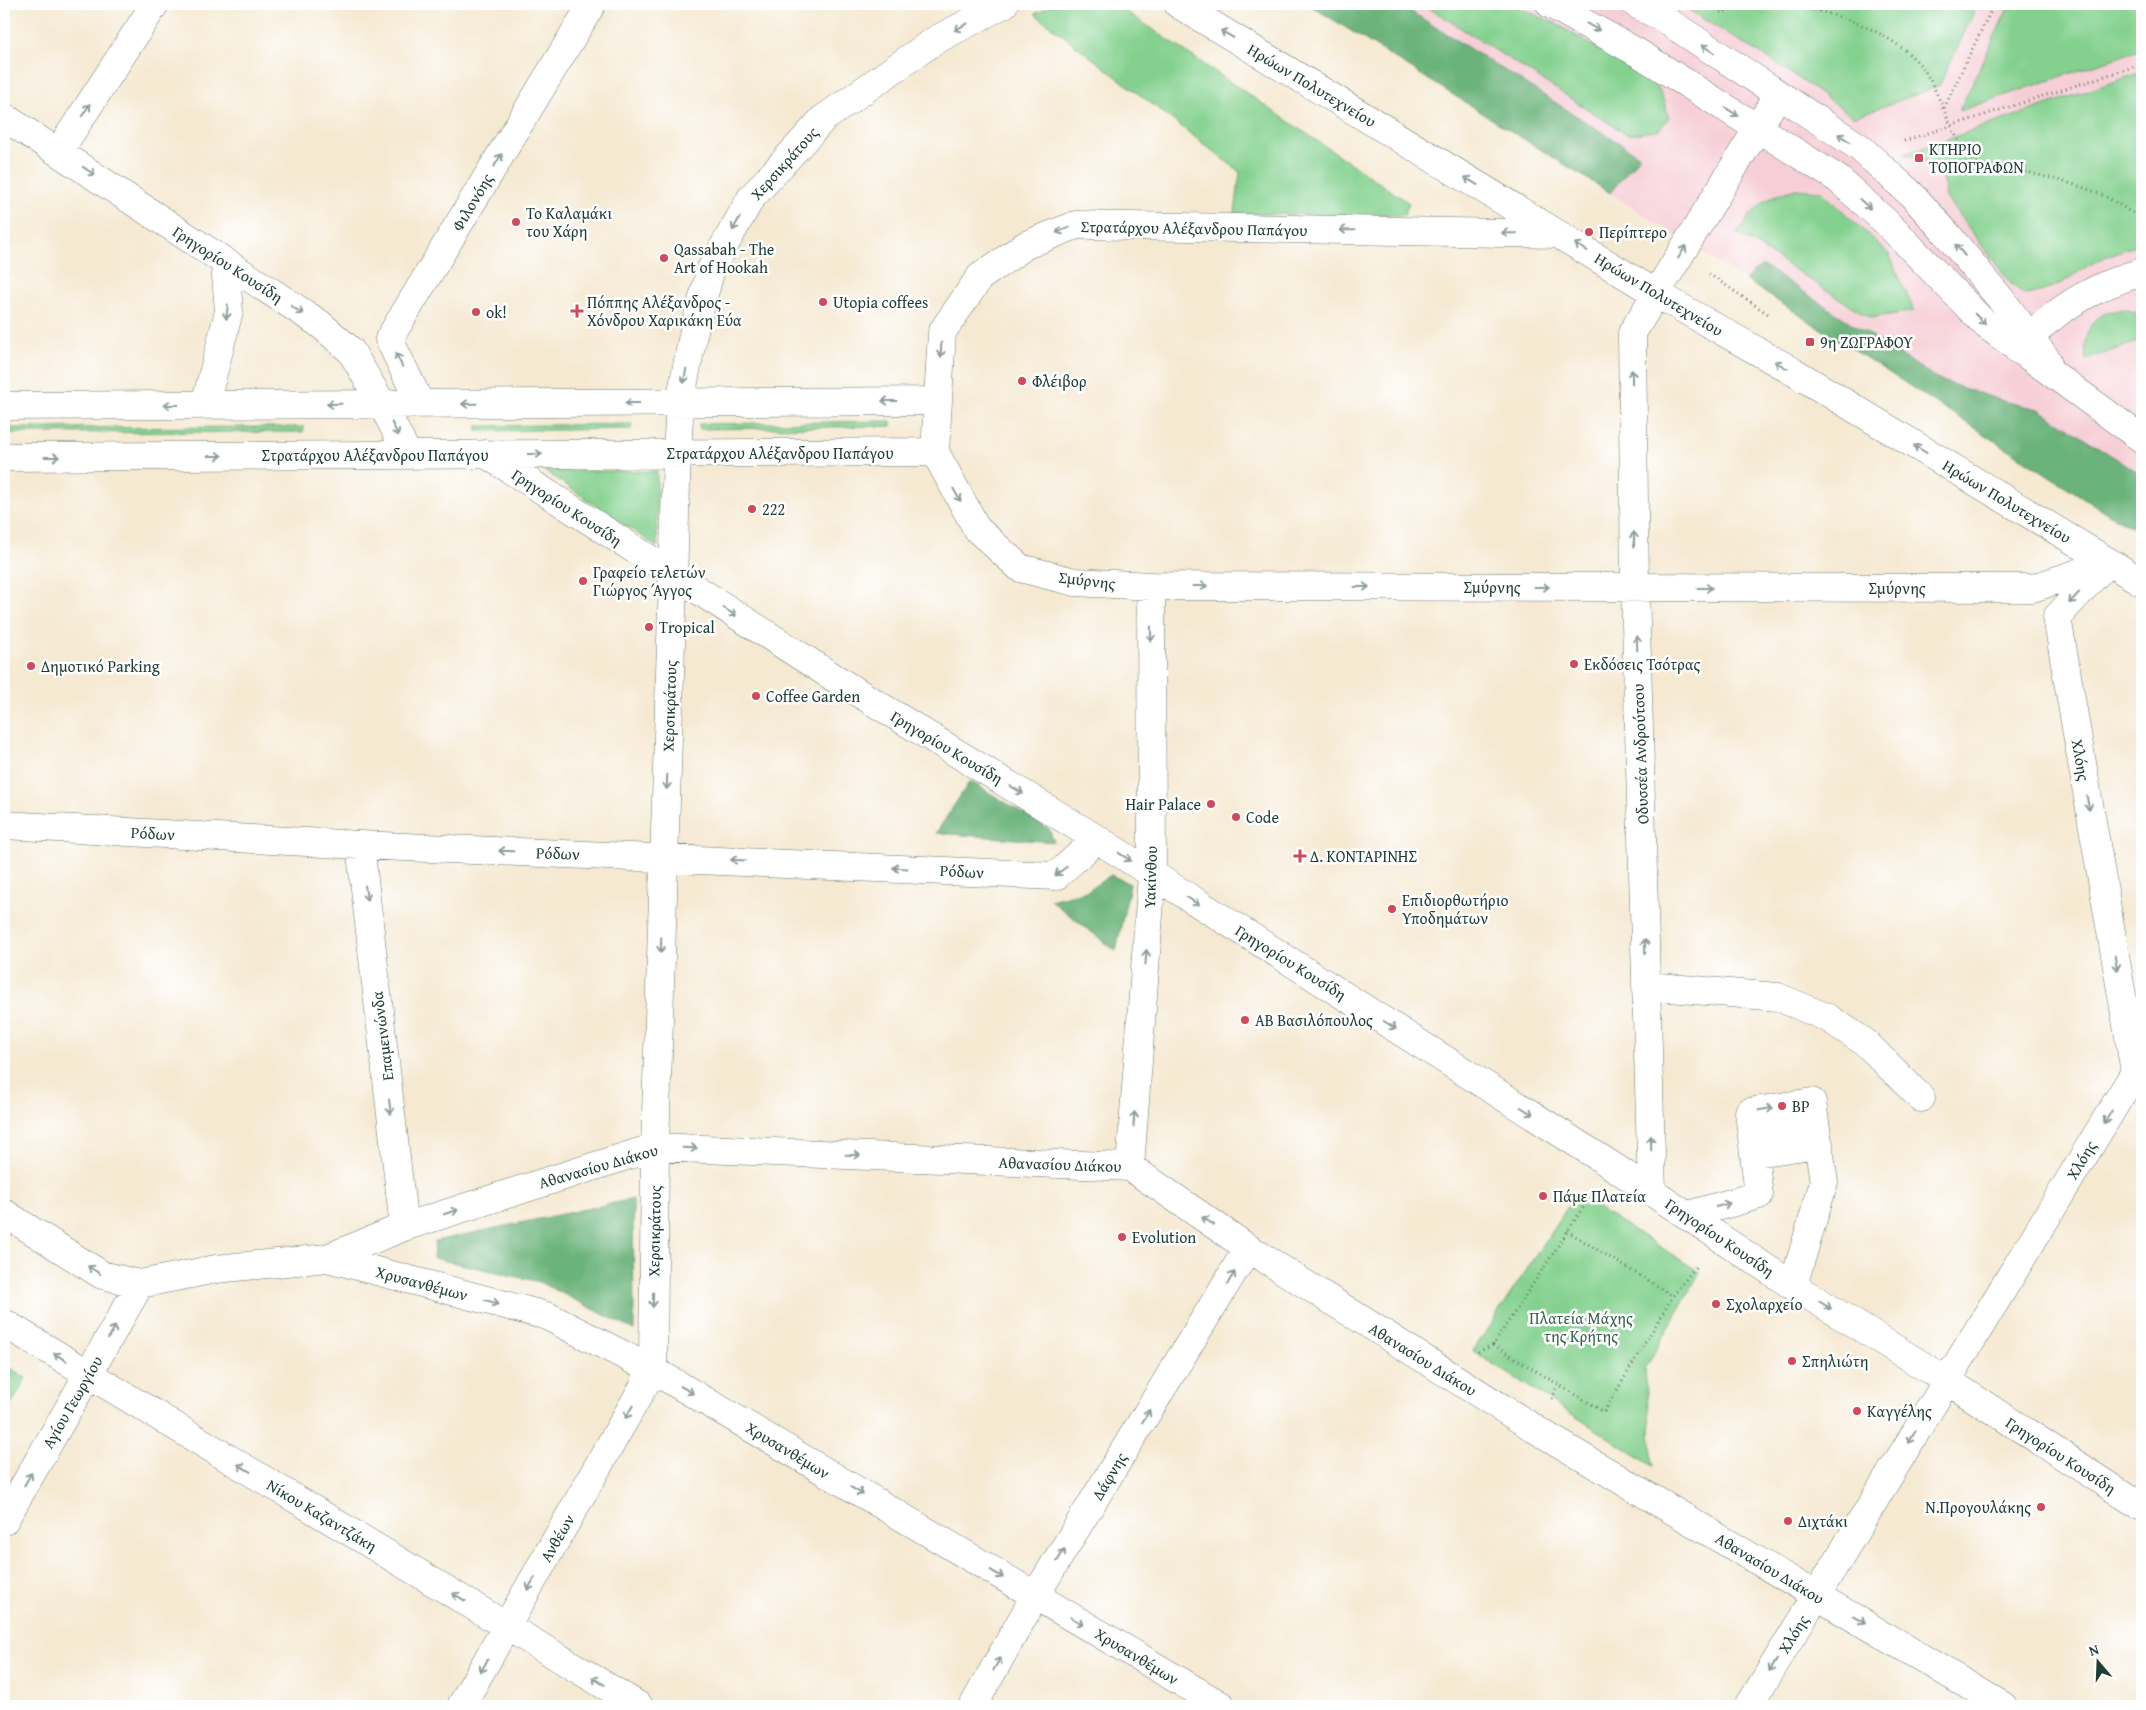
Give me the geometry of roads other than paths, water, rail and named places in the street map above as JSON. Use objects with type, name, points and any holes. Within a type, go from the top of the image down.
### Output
[{"type":"street","points":[[59,151],[155,4]]},
{"type":"street","name":"Φιλονόης","points":[[420,403],[389,339],[592,4]]},
{"type":"street","name":"Χερσικράτους","points":[[653,1370],[655,1146],[677,453],[680,402],[694,330],[711,268],[750,198],[823,119],[934,41],[1004,4]]},
{"type":"street","name":"Ηρώων Πολυτεχνείου","points":[[1178,4],[1657,294],[1794,372],[2142,582]]},
{"type":"street","points":[[1550,4],[1640,54],[1838,179],[1886,222],[1986,325],[2024,343]]},
{"type":"street","points":[[1636,4],[1661,17],[1859,147],[1913,196],[1946,233],[2024,343],[2066,385],[2142,439]]},
{"type":"street","name":"Οδυσσέα Ανδρούτσου","points":[[1652,1192],[1635,588],[1632,333],[1778,95]]},
{"type":"street","name":"Γρηγορίου Κουσίδη","points":[[4,117],[59,151],[225,264],[320,324],[351,352],[382,404],[408,454]]},
{"type":"street","name":"Στρατάρχου Αλέξανδρου Παπάγου","points":[[4,457],[935,452],[942,332],[980,277],[1026,245],[1076,225],[1558,234]]},
{"type":"street","points":[[205,405],[229,311],[225,264]]},
{"type":"street","points":[[2024,343],[2046,322],[2083,296],[2105,284],[2142,272]]},
{"type":"street","points":[[4,406],[938,401]]},
{"type":"street","name":"Σμύρνης","points":[[935,452],[977,530],[1020,568],[1075,582],[1151,586],[2033,588],[2108,563]]},
{"type":"street","name":"Γρηγορίου Κουσίδη","points":[[486,454],[844,684],[1097,839],[1611,1165],[1793,1286],[1946,1380],[2142,1507]]},
{"type":"street","name":"Χλόης","points":[[1748,1706],[1946,1380],[2138,1075],[2056,617],[2108,563]]},
{"type":"street","name":"Υακίνθου","points":[[1130,1167],[1152,875],[1151,586]]},
{"type":"street","name":"Ρόδων","points":[[4,825],[360,845],[664,857],[1056,876],[1097,839]]},
{"type":"street","name":"Επαμεινώνδα","points":[[360,845],[404,1226]]},
{"type":"street","points":[[1646,986],[1778,997],[1828,1018],[1866,1043],[1921,1098]]},
{"type":"street","points":[[1688,1215],[1759,1195],[1749,1112],[1812,1102],[1824,1182],[1793,1286]]},
{"type":"street","points":[[1754,1143],[1817,1134]]},
{"type":"street","name":"Αθανασίου Διάκου","points":[[4,1213],[102,1275],[140,1284],[216,1269],[327,1258],[404,1226],[655,1146],[1130,1167],[1248,1248],[1540,1432],[2003,1706]]},
{"type":"street","name":"Δάφνης","points":[[973,1706],[1035,1596],[1248,1248]]},
{"type":"street","name":"Χρυσανθέμων","points":[[327,1258],[547,1316],[653,1370],[1222,1706]]},
{"type":"street","name":"Αγίου Γεωργίου","points":[[4,1521],[140,1284]]},
{"type":"street","name":"Νίκου Καζαντζάκη","points":[[4,1323],[639,1706]]},
{"type":"street","name":"Ανθέων","points":[[461,1706],[653,1370]]},
{"type":"place","name":"ΚΤΗΡΙΟ ΤΟΠΟΓΡΑΦΩΝ","points":[[1919,158]]},
{"type":"place","name":"Το Καλαμάκι του Χάρη","points":[[516,222]]},
{"type":"place","name":"Περίπτερο","points":[[1589,232]]},
{"type":"place","name":"Qassabah - The Art of Hookah","points":[[664,258]]},
{"type":"place","name":"Utopia coffees","points":[[823,302]]},
{"type":"place","name":"Πόππης Αλέξανδρος - Χόνδρου Χαρικάκη Εύα","points":[[577,311]]},
{"type":"place","name":"ok!","points":[[476,312]]},
{"type":"place","name":"9η ΖΩΓΡΑΦΟΥ","points":[[1810,342]]},
{"type":"place","name":"Φλέιβορ","points":[[1022,381]]},
{"type":"place","name":"222","points":[[752,509]]},
{"type":"place","name":"Γραφείο τελετών Γιώργος Άγγος","points":[[583,581]]},
{"type":"place","name":"Tropical","points":[[649,627]]},
{"type":"place","name":"Εκδόσεις Τσότρας","points":[[1574,664]]},
{"type":"place","name":"Δημοτικό Parking","points":[[31,666]]},
{"type":"place","name":"Coffee Garden","points":[[756,696]]},
{"type":"place","name":"Hair Palace","points":[[1211,804]]},
{"type":"place","name":"Code","points":[[1236,817]]},
{"type":"place","name":"Δ. ΚΟΝΤΑΡΙΝΗΣ","points":[[1300,856]]},
{"type":"place","name":"Επιδιορθωτήριο Υποδημάτων","points":[[1392,909]]},
{"type":"place","name":"AB Βασιλόπουλος","points":[[1245,1020]]},
{"type":"place","name":"BP","points":[[1782,1106]]},
{"type":"place","name":"Πάμε Πλατεία","points":[[1543,1196]]},
{"type":"place","name":"Evolution","points":[[1122,1237]]},
{"type":"place","name":"Σχολαρχείο","points":[[1716,1304]]},
{"type":"place","name":"Σπηλιώτη","points":[[1792,1361]]},
{"type":"place","name":"Καγγέλης","points":[[1857,1411]]},
{"type":"place","name":"Ν.Προγουλάκης","points":[[2041,1507]]},
{"type":"place","name":"Διχτάκι","points":[[1788,1521]]},
{"type":"park label","name":"Πλατεία Μάχης της Κρήτης","points":[[1581,1327]]}]
